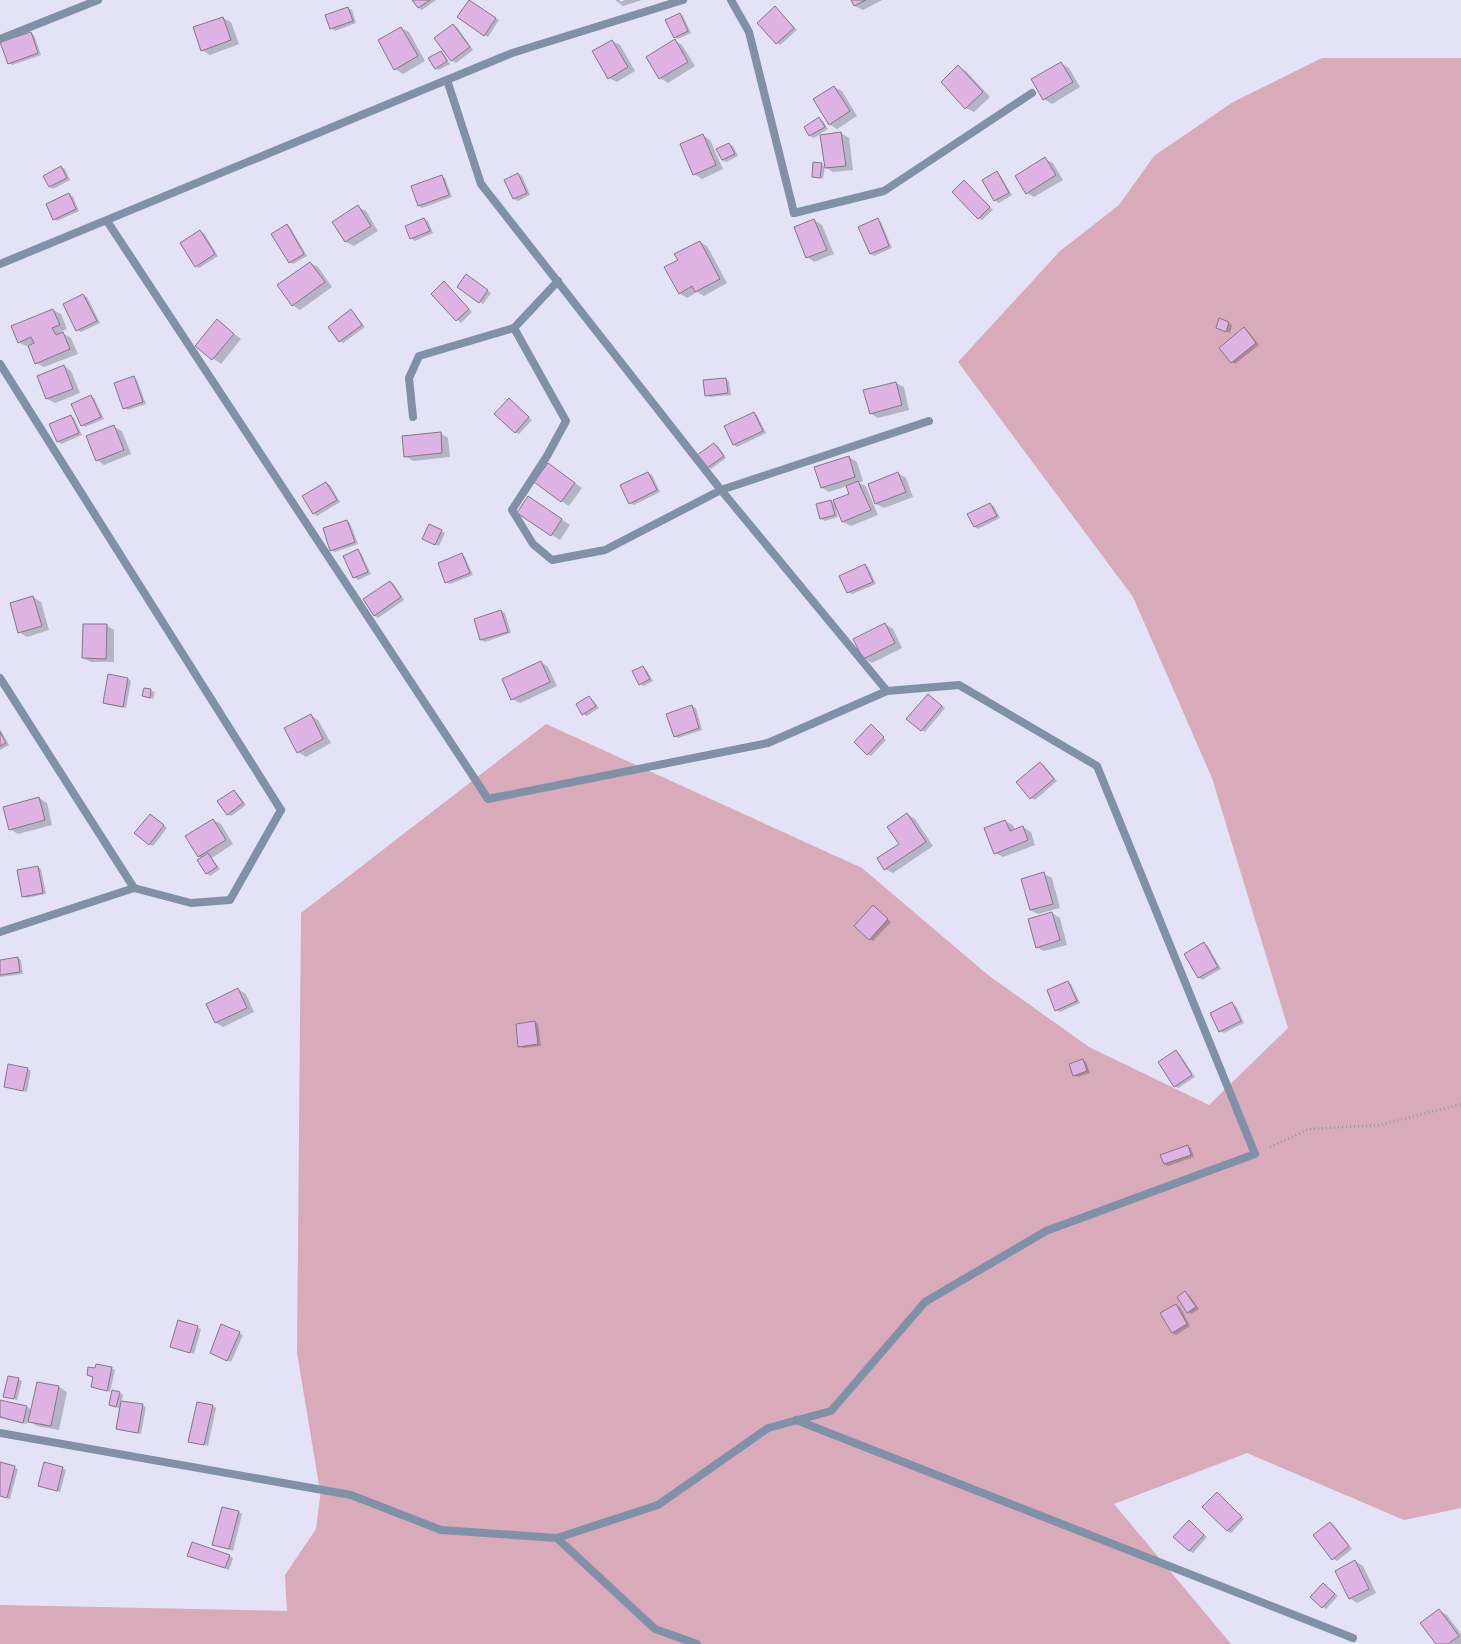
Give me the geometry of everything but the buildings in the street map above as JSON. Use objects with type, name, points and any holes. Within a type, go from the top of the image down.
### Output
[{"type":"street","points":[[0,39],[98,0]]},
{"type":"street","points":[[0,264],[512,53],[683,0]]},
{"type":"street","points":[[731,0],[750,32],[794,214],[884,191],[1032,92]]},
{"type":"street","points":[[447,80],[481,184],[721,490],[887,691]]},
{"type":"street","points":[[0,1432],[351,1495],[441,1530],[557,1538],[658,1505],[768,1428],[831,1411],[925,1302],[1046,1231],[1256,1154],[1097,766],[959,685],[887,691],[768,743],[488,799],[107,221]]},
{"type":"street","points":[[413,417],[409,378],[420,356],[514,328],[558,281]]},
{"type":"street","points":[[514,328],[566,421],[547,456],[512,510],[533,544],[552,560],[605,550],[721,490],[929,421]]},
{"type":"street","points":[[0,364],[281,810],[230,900],[191,903],[134,888],[0,932]]},
{"type":"street","points":[[0,678],[134,888]]},
{"type":"street","points":[[796,1420],[1353,1638]]},
{"type":"street","points":[[557,1538],[655,1629],[697,1644]]},
{"type":"path","points":[[1256,1154],[1309,1129],[1380,1125],[1461,1104]]},
{"type":"shaded area","points":[[1322,58],[1461,58],[1461,1508],[1404,1520],[1247,1453],[1114,1504],[1231,1644],[0,1644],[0,1605],[287,1611],[285,1575],[316,1529],[321,1489],[319,1485],[297,1353],[301,913],[546,724],[862,868],[988,975],[1089,1047],[1209,1105],[1288,1028],[1212,778],[1133,597],[958,362],[1060,251],[1119,205],[1154,156],[1233,102]]}]
